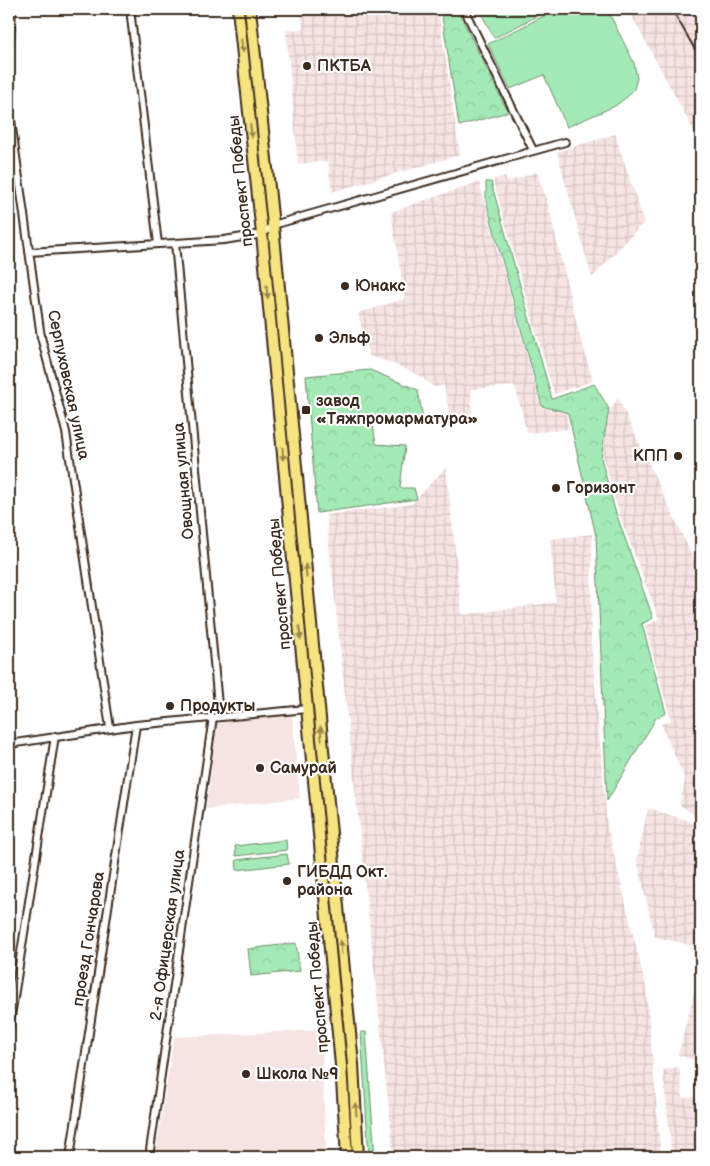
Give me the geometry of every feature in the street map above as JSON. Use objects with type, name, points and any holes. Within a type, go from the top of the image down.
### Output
[{"type":"main road","name":"проспект Победы","points":[[238,9],[262,234],[341,1065],[346,1157]]},
{"type":"main road","name":"проспект Победы","points":[[250,9],[273,225],[352,1064],[358,1157]]},
{"type":"street","points":[[9,56],[12,9]]},
{"type":"street","points":[[130,9],[158,244]]},
{"type":"street","points":[[464,9],[533,150]]},
{"type":"street","name":"Серпуховская улица","points":[[9,106],[40,337],[66,432],[110,728]]},
{"type":"street","points":[[29,252],[224,240],[262,234],[273,225],[565,142]]},
{"type":"street","name":"Овощная улица","points":[[175,243],[216,717]]},
{"type":"street","points":[[9,744],[110,728],[307,709]]},
{"type":"street","name":"2-я Офицерская улица","points":[[149,1157],[216,717]]},
{"type":"street","name":"проезд Гончарова","points":[[70,1157],[136,725]]},
{"type":"street","points":[[9,1029],[56,736]]},
{"type":"shaded area","name":"ПКТБА","points":[[301,9],[438,9],[460,155],[332,192],[328,161],[298,164],[286,30],[303,29]]},
{"type":"shaded area","points":[[628,9],[701,9],[701,144]]},
{"type":"shaded area","points":[[615,134],[644,222],[592,278],[557,152]]},
{"type":"shaded area","points":[[537,172],[547,201],[577,325],[593,381],[554,394],[493,180],[505,176],[507,182]]},
{"type":"shaded area","points":[[479,182],[541,407],[566,414],[569,429],[527,433],[515,386],[471,389],[472,421],[451,423],[444,385],[434,387],[420,376],[397,365],[369,356],[358,313],[405,299],[391,212]]},
{"type":"shaded area","points":[[618,398],[701,575],[701,820],[680,805],[685,779],[661,724],[671,720],[645,626],[659,619],[621,519],[603,457],[609,413]]},
{"type":"shaded area","points":[[446,467],[462,615],[556,602],[550,539],[592,534],[591,642],[607,825],[646,988],[661,1157],[394,1157],[326,515],[412,504]]},
{"type":"shaded area","points":[[292,714],[300,798],[206,809],[217,723]]},
{"type":"shaded area","points":[[648,808],[701,825],[701,937],[699,947],[655,937],[637,860]]},
{"type":"shaded area","points":[[701,966],[701,1062],[678,1055]]},
{"type":"shaded area","name":"Школа №9","points":[[321,1030],[326,1157],[155,1157],[174,1037]]},
{"type":"shaded area","points":[[679,1067],[683,1098],[701,1097],[701,1153],[688,1157],[672,1157],[663,1070]]},
{"type":"green space","points":[[441,9],[457,9],[508,112],[459,126]]},
{"type":"green space","points":[[479,9],[551,9],[494,38]]},
{"type":"green space","points":[[558,9],[607,9],[634,63],[637,78],[634,89],[615,106],[567,127],[544,75],[510,89],[488,44]]},
{"type":"green space","points":[[486,182],[491,182],[552,399],[594,384],[609,409],[601,458],[614,507],[653,618],[642,624],[666,713],[656,718],[607,801],[596,536],[568,413],[542,406],[486,201]]},
{"type":"green space","points":[[370,370],[418,390],[423,419],[373,424],[376,444],[405,446],[400,488],[414,488],[417,499],[317,513],[306,376]]},
{"type":"green space","points":[[286,840],[287,850],[236,856],[235,846]]},
{"type":"green space","points":[[287,854],[289,864],[237,870],[236,860]]},
{"type":"green space","points":[[296,943],[300,971],[251,976],[248,949]]},
{"type":"green space","points":[[361,1032],[366,1032],[375,1157],[369,1157]]},
{"type":"railway","points":[[672,9],[701,60]]},
{"type":"place","name":"ПКТБА","points":[[307,66]]},
{"type":"place","name":"Юнакс","points":[[345,286]]},
{"type":"place","name":"Эльф","points":[[319,338]]},
{"type":"place","name":"завод «Тяжпромарматура»","points":[[306,410]]},
{"type":"place","name":"КПП","points":[[678,456]]},
{"type":"place","name":"Горизонт","points":[[556,488]]},
{"type":"place","name":"Продукты","points":[[170,706]]},
{"type":"place","name":"Самурай","points":[[260,768]]},
{"type":"place","name":"ГИБДД Окт. района","points":[[287,881]]},
{"type":"place","name":"Школа №9","points":[[246,1074]]}]
